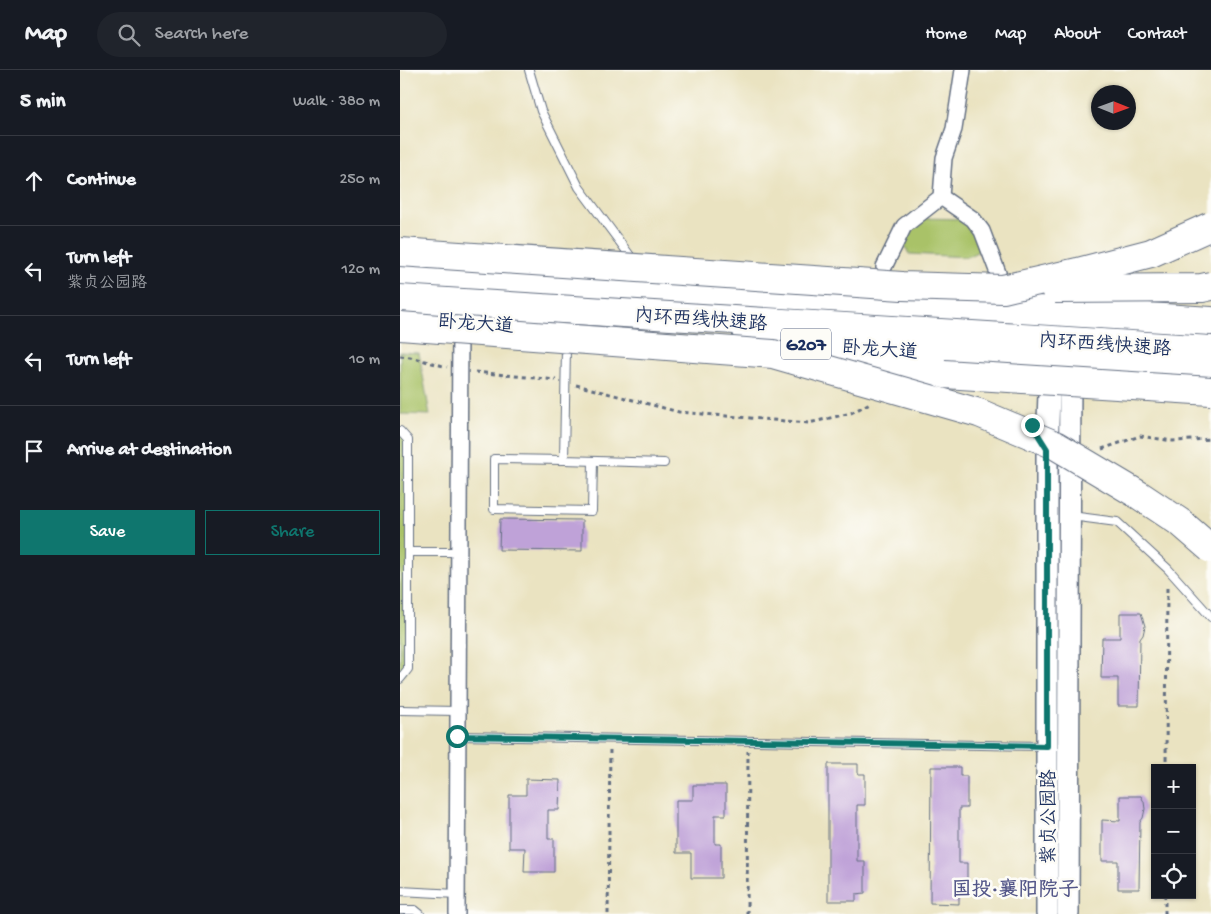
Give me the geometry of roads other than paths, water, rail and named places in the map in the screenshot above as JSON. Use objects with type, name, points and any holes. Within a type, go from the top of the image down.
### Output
[{"type":"highway","points":[[1000,281],[1078,272],[1151,252],[1211,226]]},
{"type":"highway","points":[[400,246],[1211,297]]},
{"type":"highway","points":[[400,252],[872,284],[1000,281],[1202,288],[1211,286]]},
{"type":"highway","name":"内环西线快速路","points":[[400,270],[1211,321]]},
{"type":"highway","name":"内环西线快速路","points":[[400,298],[1211,350]]},
{"type":"highway","name":"卧龙大道","points":[[400,317],[726,340],[866,346],[1211,374]]},
{"type":"highway","points":[[400,326],[773,354],[944,374],[1211,390]]},
{"type":"highway","points":[[773,354],[979,413],[1055,445],[1139,495],[1181,523],[1211,549]]},
{"type":"highway","points":[[1102,365],[1149,382],[1211,390]]},
{"type":"street","points":[[884,267],[904,226],[941,198],[944,158],[954,129],[963,70]]},
{"type":"street","points":[[941,198],[973,218],[982,231],[1000,281]]},
{"type":"street","points":[[457,914],[458,371],[460,321]]},
{"type":"street","name":"紫贞公园路","points":[[1060,362],[1069,451],[1068,914]]},
{"type":"street","name":"紫贞公园路","points":[[1047,914],[1047,449],[1060,362]]},
{"type":"lane","points":[[528,70],[541,111],[579,187],[634,261]]},
{"type":"lane","points":[[595,349],[673,351],[717,342]]},
{"type":"lane","points":[[564,460],[566,348],[576,349]]},
{"type":"lane","points":[[400,431],[408,440],[408,669],[400,679]]},
{"type":"lane","points":[[593,461],[592,511],[494,509],[494,459],[564,460],[664,463]]},
{"type":"lane","points":[[1069,516],[1117,522],[1168,569],[1211,617]]},
{"type":"lane","points":[[408,552],[458,552]]},
{"type":"lane","points":[[400,710],[458,711]]},
{"type":"lane","points":[[457,736],[1047,746]]},
{"type":"lane","points":[[400,892],[457,894]]},
{"type":"lane","points":[[400,910],[415,910],[420,914]]},
{"type":"district","name":"国投·襄阳院子","points":[[1015,888]]}]
